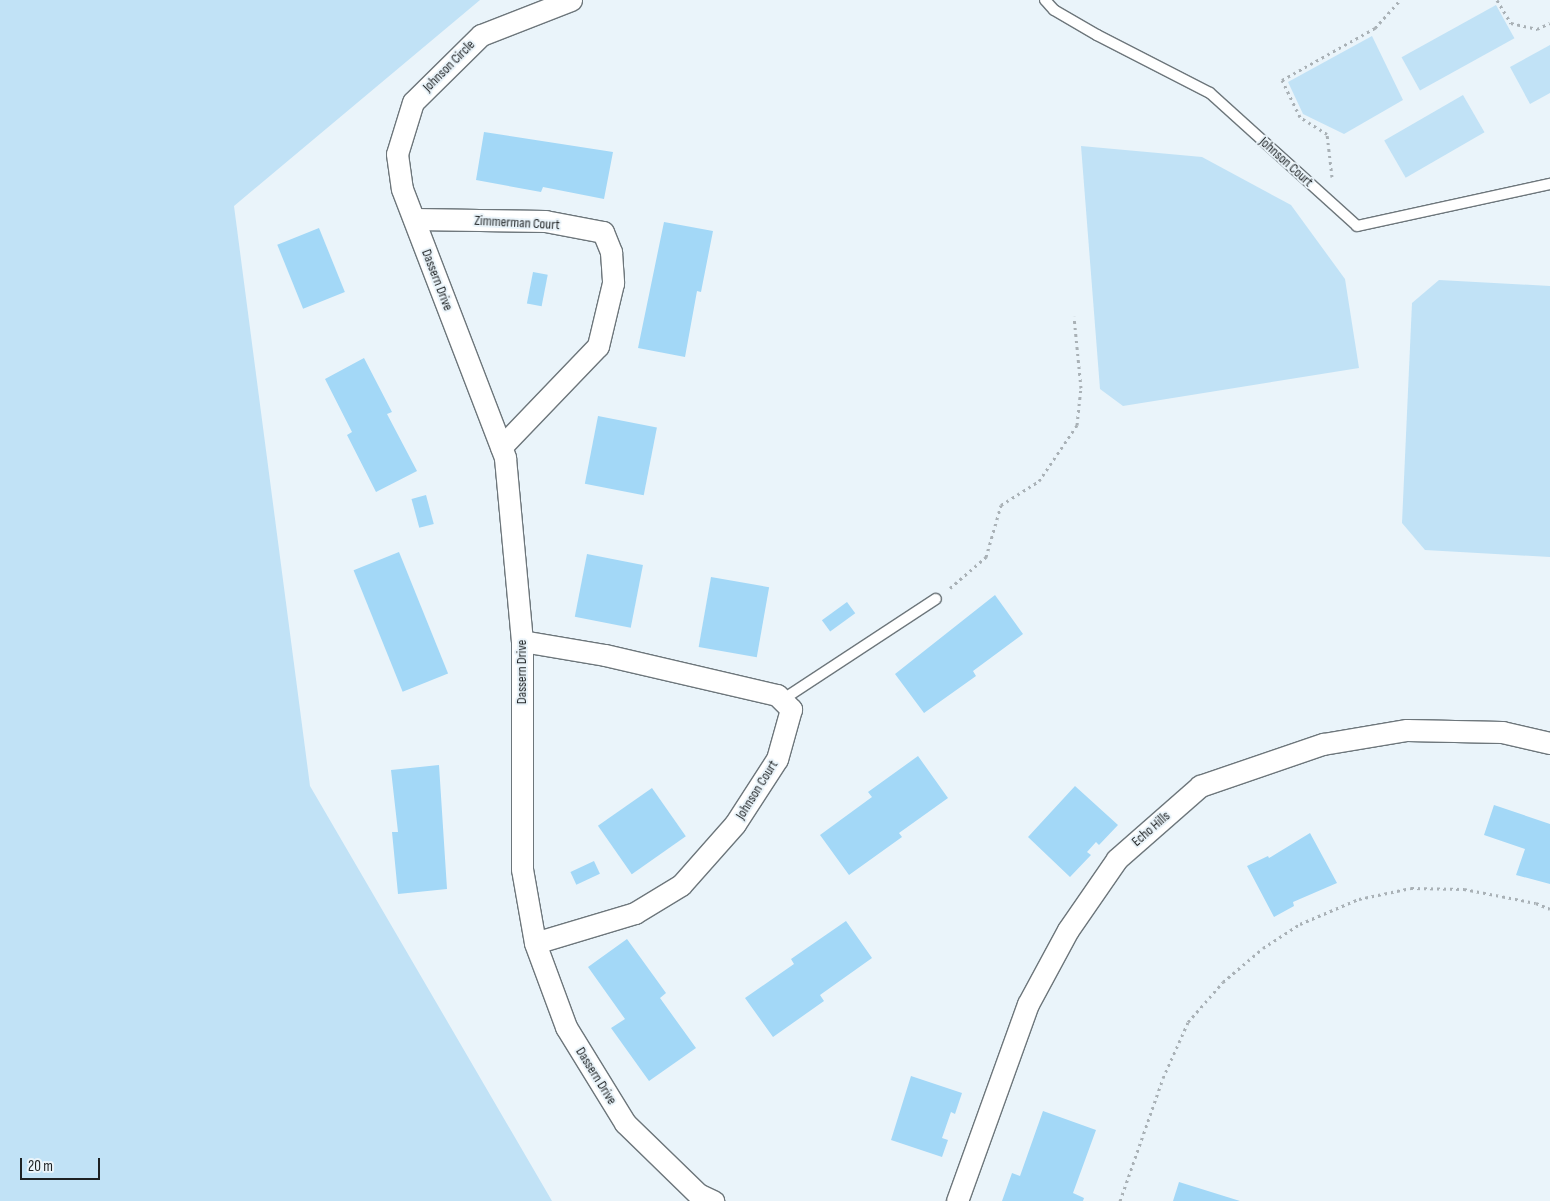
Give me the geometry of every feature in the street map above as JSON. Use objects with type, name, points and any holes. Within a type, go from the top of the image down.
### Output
[{"type":"street","name":"Johnson Circle","points":[[413,102],[481,35],[571,0]]},
{"type":"street","name":"Dassern Drive","points":[[413,102],[397,154],[402,189],[505,458],[522,641],[522,869],[535,943],[566,1027],[625,1123],[698,1194],[713,1201]]},
{"type":"street","name":"Zimmerman Court","points":[[414,219],[544,221],[602,232],[611,252],[613,283],[598,346],[501,447]]},
{"type":"street","points":[[522,641],[604,655],[777,695],[782,700]]},
{"type":"street","name":"Johnson Court","points":[[535,943],[635,913],[681,885],[735,824],[777,759],[791,709],[782,700]]},
{"type":"street","name":"Echo Hills","points":[[958,1201],[1028,1004],[1068,930],[1117,859],[1200,786],[1323,744],[1407,730],[1502,732],[1550,742]]},
{"type":"lane","name":"Johnson Court","points":[[1045,0],[1054,10],[1097,35],[1210,93],[1357,226],[1550,184]]},
{"type":"lane","points":[[782,700],[936,599]]},
{"type":"path","points":[[1335,206],[1327,134],[1300,117],[1282,80],[1375,28],[1400,0]]},
{"type":"path","points":[[1497,0],[1510,23],[1537,29],[1550,22]]},
{"type":"path","points":[[936,599],[986,557],[1000,505],[1039,481],[1078,425],[1081,388],[1074,316]]},
{"type":"path","points":[[1120,1201],[1163,1078],[1188,1022],[1223,982],[1263,948],[1300,924],[1359,899],[1411,888],[1464,889],[1536,903],[1550,909]]},
{"type":"shaded area","points":[[0,0],[480,0],[234,206],[310,786],[552,1201],[0,1201]]},
{"type":"shaded area","points":[[1496,5],[1514,38],[1420,91],[1402,57]]},
{"type":"shaded area","points":[[1372,36],[1403,100],[1344,134],[1303,114],[1288,82]]},
{"type":"shaded area","points":[[1550,45],[1550,93],[1530,104],[1510,67]]},
{"type":"shaded area","points":[[1463,95],[1484,132],[1406,178],[1384,140]]},
{"type":"shaded area","points":[[1081,146],[1202,157],[1291,205],[1345,279],[1359,368],[1123,406],[1100,389]]},
{"type":"shaded area","points":[[1439,280],[1550,286],[1550,557],[1425,550],[1402,523],[1412,303]]},
{"type":"building","points":[[484,132],[613,152],[604,199],[543,187],[541,192],[476,180]]},
{"type":"building","points":[[664,222],[713,231],[701,292],[697,291],[685,357],[638,348]]},
{"type":"building","points":[[319,228],[345,292],[303,309],[277,245]]},
{"type":"building","points":[[533,272],[548,275],[542,306],[527,303]]},
{"type":"building","points":[[364,358],[392,412],[387,414],[417,471],[376,492],[347,435],[352,432],[325,379]]},
{"type":"building","points":[[598,416],[657,427],[644,495],[585,484]]},
{"type":"building","points":[[426,495],[434,524],[419,528],[412,499]]},
{"type":"building","points":[[399,552],[448,673],[403,692],[354,570]]},
{"type":"building","points":[[587,554],[643,565],[631,628],[575,617]]},
{"type":"building","points":[[711,577],[769,587],[757,657],[699,647]]},
{"type":"building","points":[[995,595],[1023,634],[973,671],[976,676],[924,713],[895,674]]},
{"type":"building","points":[[847,602],[855,613],[830,632],[822,620]]},
{"type":"building","points":[[918,756],[948,798],[899,833],[902,837],[849,875],[820,835],[872,797],[868,792]]},
{"type":"building","points":[[439,765],[447,889],[398,894],[392,832],[398,832],[391,770]]},
{"type":"building","points":[[1075,786],[1118,825],[1099,845],[1096,842],[1087,852],[1091,855],[1070,877],[1028,837]]},
{"type":"building","points":[[652,788],[686,836],[632,874],[598,826]]},
{"type":"building","points":[[1494,805],[1550,824],[1550,884],[1516,875],[1525,849],[1484,835]]},
{"type":"building","points":[[1310,833],[1337,883],[1293,902],[1294,906],[1274,917],[1247,866],[1268,856],[1269,858]]},
{"type":"building","points":[[594,861],[600,874],[576,885],[570,872]]},
{"type":"building","points":[[846,921],[872,958],[820,995],[824,1001],[773,1037],[745,998],[794,964],[791,959]]},
{"type":"building","points":[[627,939],[666,993],[660,998],[696,1048],[649,1081],[611,1028],[625,1019],[588,967]]},
{"type":"building","points":[[911,1076],[962,1093],[955,1114],[951,1112],[942,1138],[948,1140],[942,1157],[891,1140]]},
{"type":"building","points":[[1043,1111],[1096,1130],[1073,1193],[1084,1198],[1083,1201],[1002,1201],[1012,1173],[1020,1176]]},
{"type":"building","points":[[1179,1182],[1240,1201],[1173,1201]]}]
